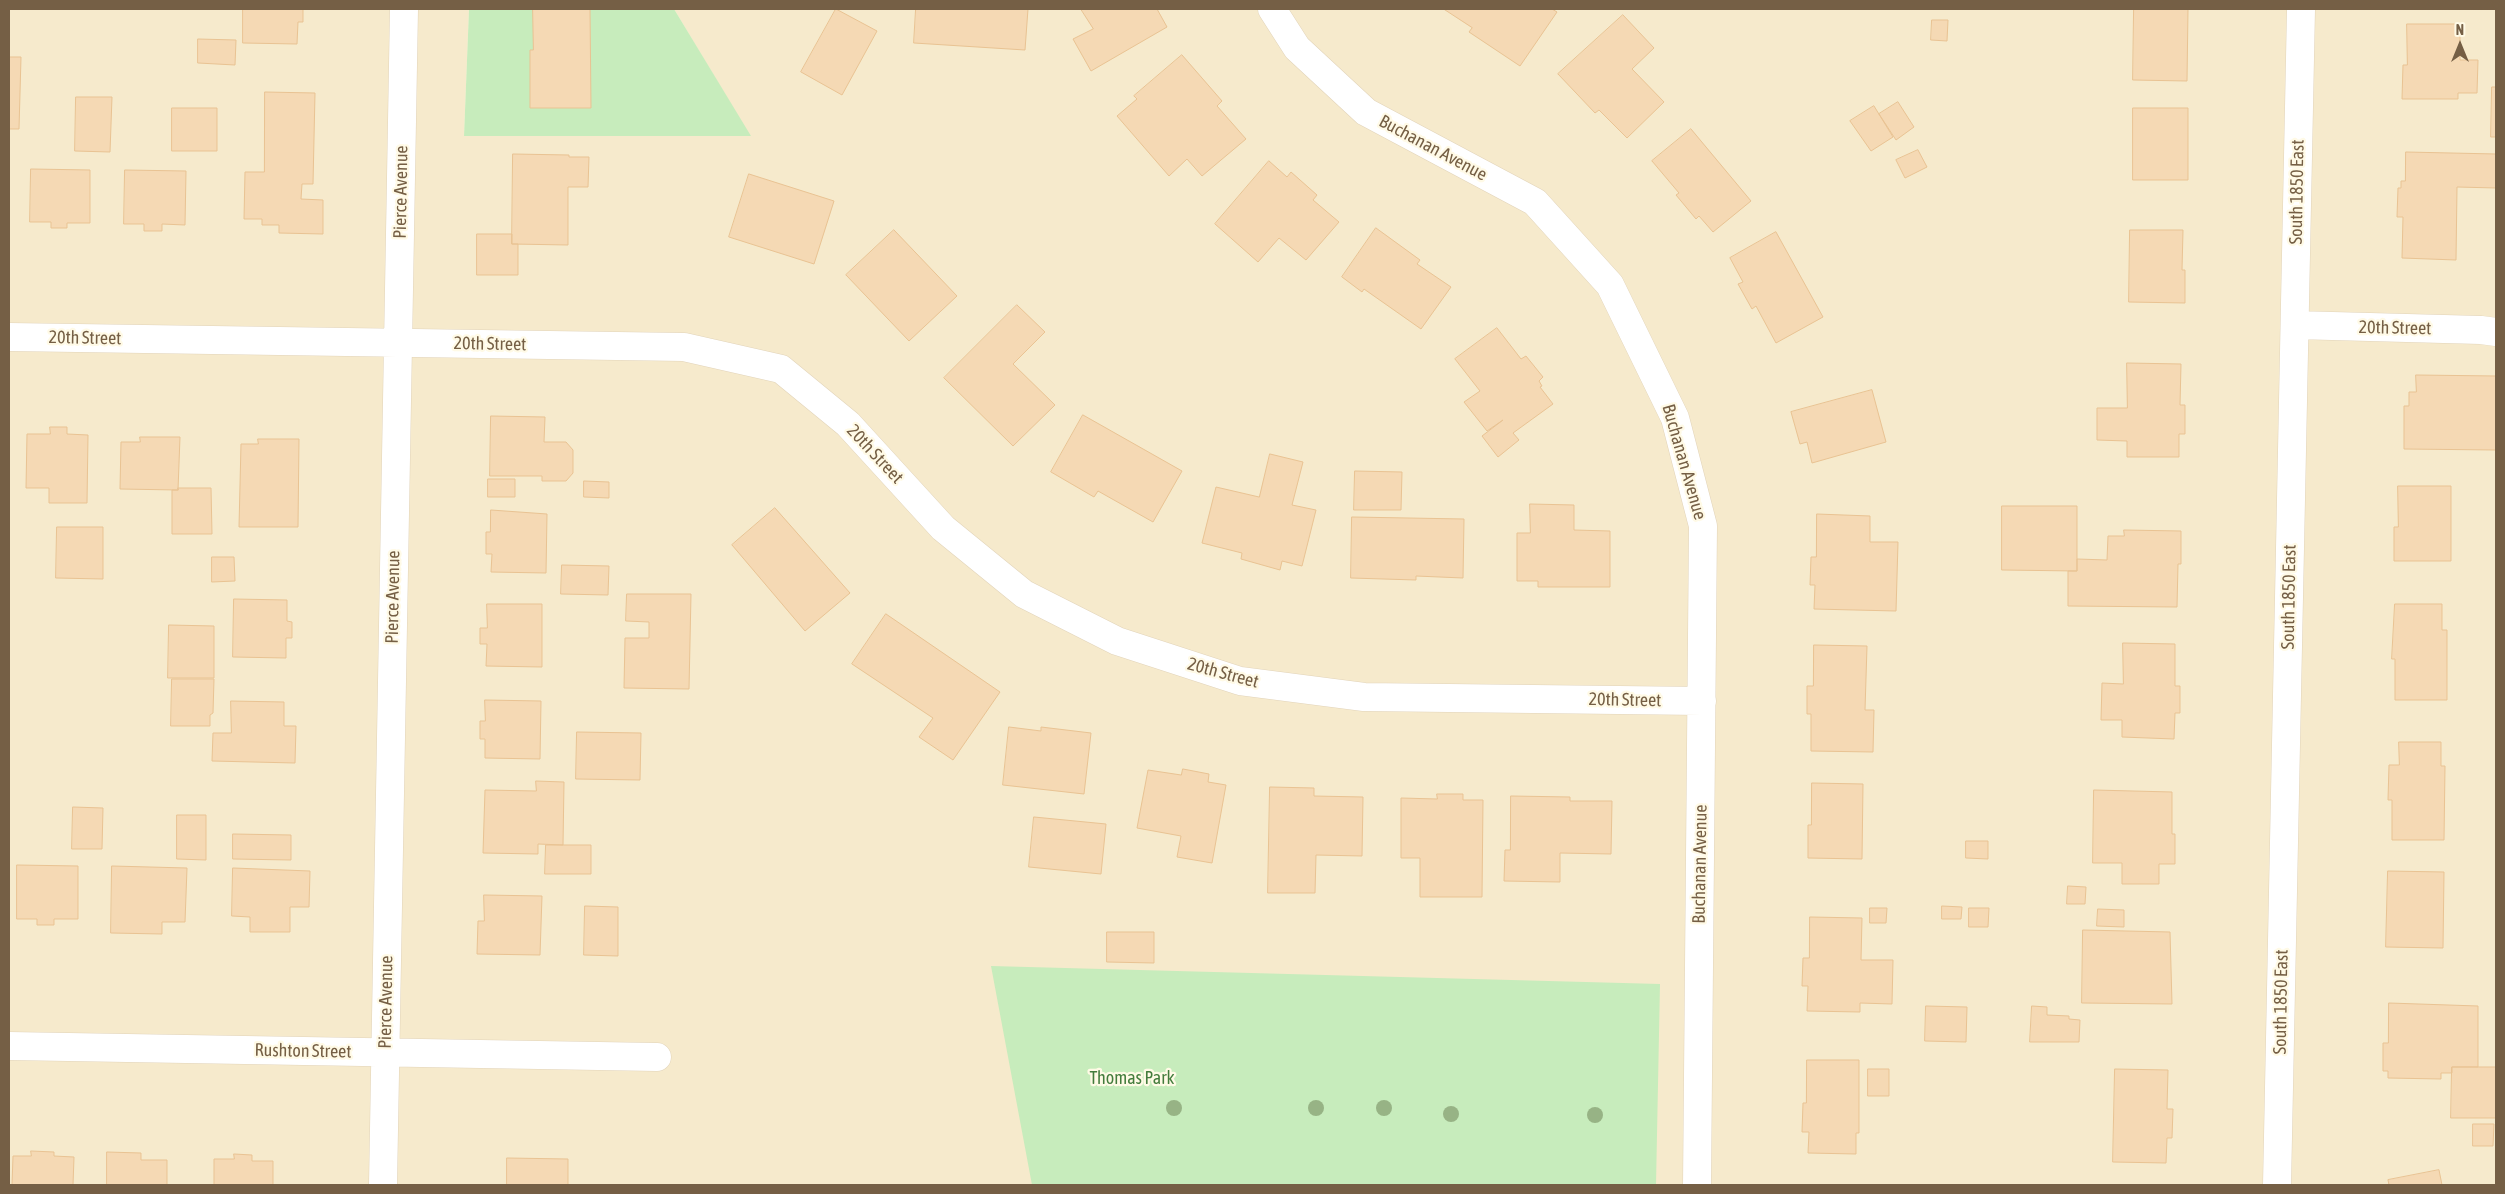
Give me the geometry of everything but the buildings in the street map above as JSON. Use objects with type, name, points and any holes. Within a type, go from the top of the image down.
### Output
[{"type":"street","name":"Pierce Avenue","points":[[383,1185],[404,9]]},
{"type":"street","name":"Buchanan Avenue","points":[[1272,9],[1297,48],[1366,112],[1535,202],[1610,285],[1675,418],[1703,526],[1697,1185]]},
{"type":"street","name":"South 1850 East","points":[[2277,1185],[2301,9]]},
{"type":"street","name":"20th Street","points":[[2294,325],[2496,332]]},
{"type":"street","name":"20th Street","points":[[9,337],[684,348],[781,369],[848,424],[943,528],[1024,594],[1117,640],[1240,681],[1364,697],[1702,701]]},
{"type":"street","name":"Rushton Street","points":[[9,1046],[657,1057]]},
{"type":"shaded area","points":[[9,9],[469,9],[464,136],[750,136],[674,9],[2496,9],[2496,1185],[9,1185]]},
{"type":"green space","points":[[469,9],[674,9],[751,136],[464,136]]},
{"type":"green space","name":"Thomas Park","points":[[991,966],[1660,984],[1656,1185],[1032,1185]]}]
